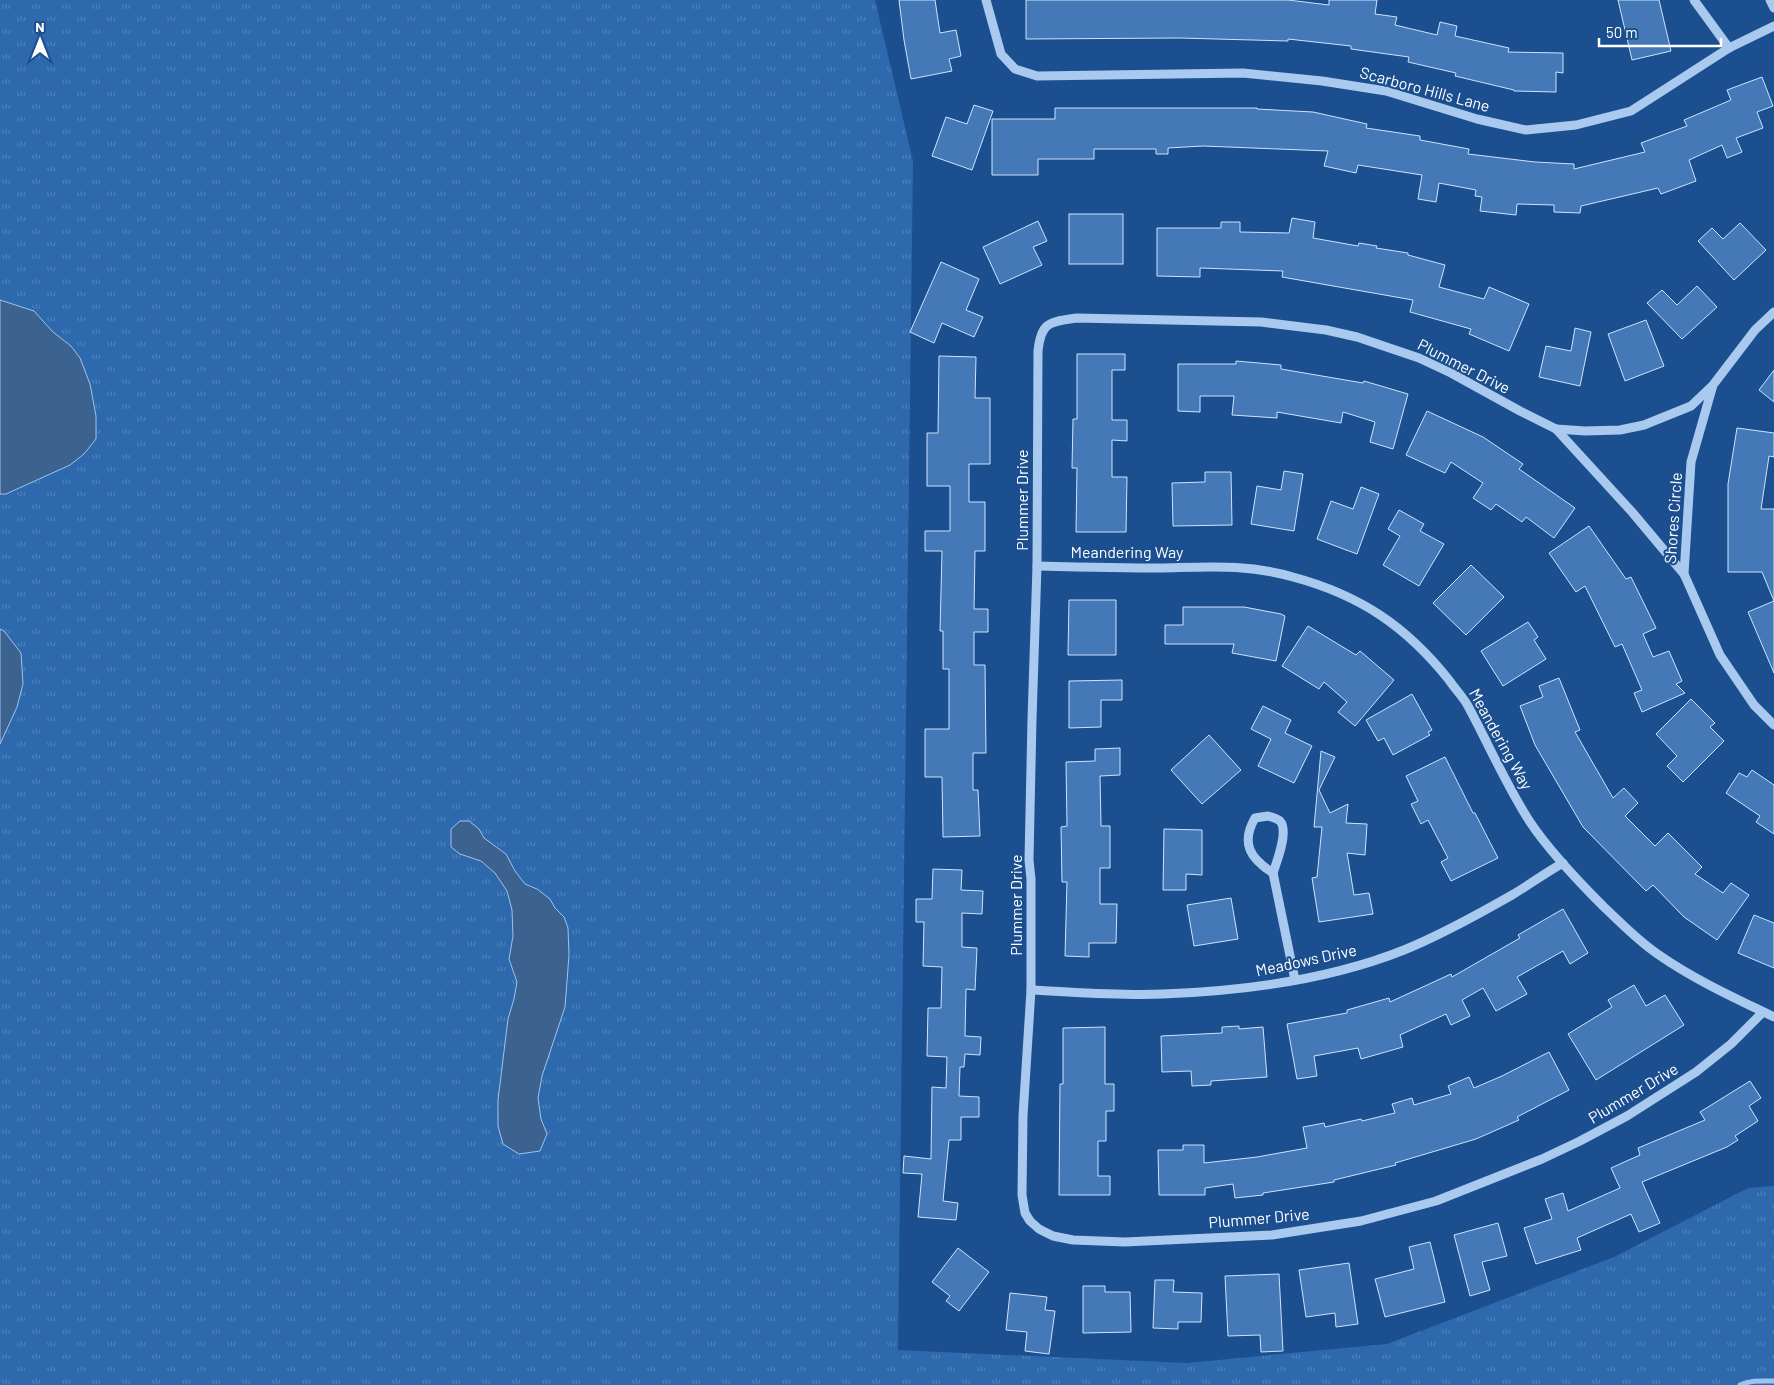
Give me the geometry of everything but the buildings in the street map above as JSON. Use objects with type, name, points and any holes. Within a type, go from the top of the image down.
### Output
[{"type":"street","name":"Scarboro Hills Lane","points":[[986,0],[1001,54],[1015,69],[1038,76],[1243,73],[1322,81],[1386,91],[1477,119],[1526,130],[1576,125],[1631,111],[1729,48],[1774,26]]},
{"type":"street","points":[[1694,0],[1729,48]]},
{"type":"street","points":[[1770,0],[1774,8]]},
{"type":"street","name":"Shores Circle","points":[[1774,312],[1755,330],[1713,385],[1691,462],[1684,574],[1720,655],[1754,704],[1774,724]]},
{"type":"street","name":"Plummer Drive","points":[[1684,574],[1601,477],[1556,429],[1419,358],[1326,330],[1261,322],[1077,318],[1052,321],[1043,328],[1039,337],[1038,350],[1038,566],[1029,860],[1031,879],[1031,990],[1022,1116],[1022,1195],[1025,1213],[1030,1221],[1039,1229],[1053,1236],[1073,1240],[1125,1242],[1272,1234],[1360,1221],[1436,1202],[1580,1142],[1627,1116],[1696,1072],[1731,1044],[1763,1012]]},
{"type":"street","name":"Plummer Drive","points":[[1556,429],[1585,431],[1620,430],[1644,425],[1691,406],[1713,385]]},
{"type":"street","name":"Meandering Way","points":[[1038,566],[1245,567],[1292,576],[1335,591],[1364,604],[1384,616],[1431,658],[1467,704],[1530,822],[1587,890],[1630,933],[1658,955],[1684,972],[1728,996],[1774,1017]]},
{"type":"street","points":[[1273,874],[1264,868],[1252,854],[1249,847],[1249,829],[1255,818],[1268,816],[1277,819],[1281,822],[1283,830],[1273,874],[1295,980]]},
{"type":"street","name":"Meadows Drive","points":[[1031,990],[1122,994],[1216,991],[1295,980],[1357,966],[1404,950],[1443,932],[1513,894],[1563,863]]},
{"type":"green space","points":[[0,0],[875,0],[913,161],[898,1350],[1187,1363],[1387,1344],[1614,1257],[1748,1188],[1774,1186],[1774,1385],[0,1385]]},
{"type":"shaded area","points":[[0,300],[34,311],[53,332],[71,346],[80,358],[90,384],[96,416],[96,439],[84,454],[70,465],[6,494],[0,494]]},
{"type":"shaded area","points":[[0,629],[4,631],[21,653],[23,684],[17,707],[0,744]]},
{"type":"shaded area","points":[[460,821],[469,821],[479,829],[484,838],[506,854],[525,884],[537,889],[550,899],[555,908],[564,917],[568,928],[569,955],[565,1007],[542,1076],[538,1098],[541,1119],[547,1134],[540,1151],[519,1154],[503,1144],[498,1126],[498,1100],[508,1019],[517,982],[509,959],[513,936],[512,910],[507,891],[495,873],[481,861],[460,854],[451,847],[451,829]]},
{"type":"waterway","points":[[1740,1385],[1752,1382],[1774,1381]]}]
